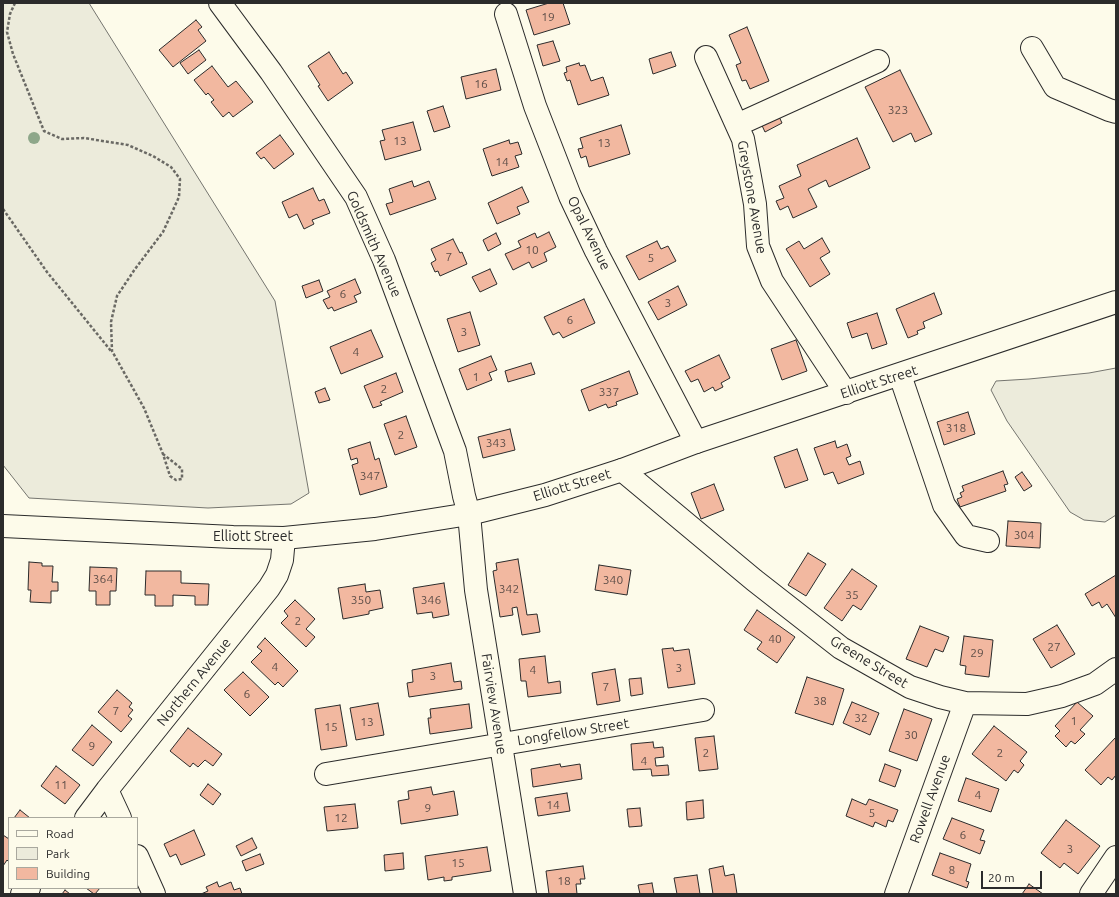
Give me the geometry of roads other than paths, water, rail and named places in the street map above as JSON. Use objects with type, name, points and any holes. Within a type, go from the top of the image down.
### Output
[{"type":"street","name":"Goldsmith Avenue","points":[[220,3],[271,72],[356,197],[384,260],[455,451],[469,514]]},
{"type":"street","name":"Opal Avenue","points":[[506,14],[535,106],[570,196],[600,258],[696,442]]},
{"type":"street","points":[[1032,48],[1055,87],[1116,112]]},
{"type":"street","name":"Greystone Avenue","points":[[706,57],[743,139],[755,204],[758,246],[772,281],[846,393]]},
{"type":"street","points":[[737,125],[878,61]]},
{"type":"street","name":"Elliott Street","points":[[3,526],[284,538],[375,529],[469,514],[545,495],[622,470],[696,442],[1116,302]]},
{"type":"street","points":[[900,375],[944,505],[966,536],[988,541]]},
{"type":"street","name":"Greene Street","points":[[622,470],[754,580],[841,648],[910,687],[940,697],[965,703],[1027,704],[1062,696],[1113,676]]},
{"type":"street","name":"Fairview Avenue","points":[[469,514],[476,590],[525,894]]},
{"type":"street","name":"Northern Avenue","points":[[87,817],[269,588],[277,575],[282,560],[284,538]]},
{"type":"street","name":"Rowell Avenue","points":[[896,894],[965,703]]},
{"type":"street","name":"Longfellow Street","points":[[326,774],[703,710]]},
{"type":"street","points":[[107,790],[120,817]]},
{"type":"street","points":[[1091,894],[1116,857]]},
{"type":"street","points":[[138,858],[154,894]]}]
